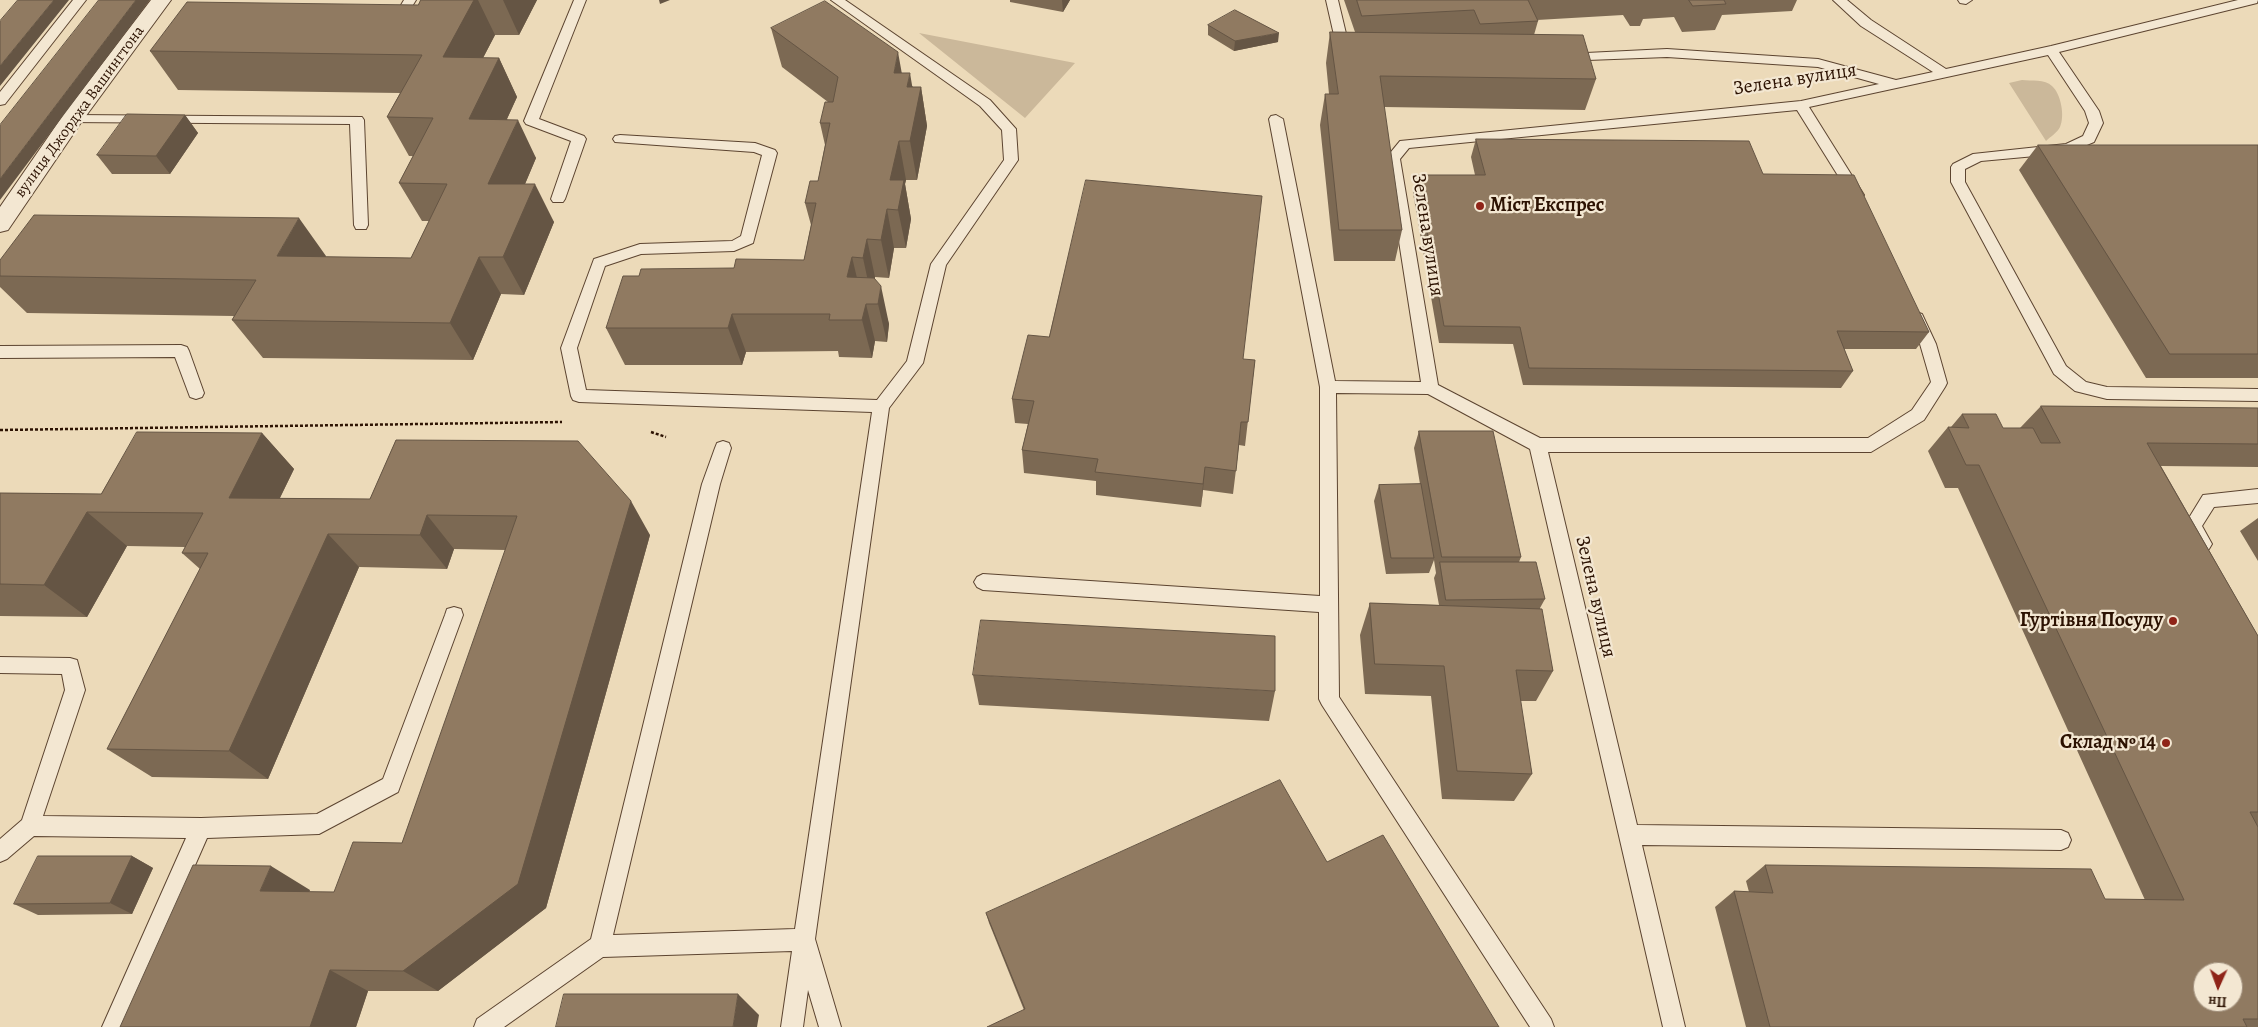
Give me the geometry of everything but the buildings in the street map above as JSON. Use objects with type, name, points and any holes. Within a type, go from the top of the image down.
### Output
[{"type":"street","name":"вулиця Джорджа Вашингтона","points":[[0,224],[72,119],[160,0]]},
{"type":"lane","points":[[0,101],[80,0]]},
{"type":"lane","points":[[558,199],[579,139],[531,121],[580,0]]},
{"type":"lane","points":[[792,1027],[881,406],[915,364],[939,264],[1011,160],[1009,129],[985,103],[837,0]]},
{"type":"lane","points":[[1332,0],[1342,44],[1362,55]]},
{"type":"lane","points":[[1839,0],[1866,23],[1945,74]]},
{"type":"lane","name":"Зелена вулиця","points":[[1430,388],[1393,158],[1405,144],[1801,105],[2050,50],[2253,0]]},
{"type":"lane","points":[[2050,50],[2092,111],[2096,123],[2089,139],[2068,148],[1978,156],[1958,167],[1958,182],[2060,370],[2081,386],[2107,393],[2258,395]]},
{"type":"lane","points":[[1557,58],[1667,53],[1818,63],[1897,84]]},
{"type":"lane","points":[[1801,105],[1865,210]]},
{"type":"lane","points":[[72,119],[357,120],[361,225]]},
{"type":"lane","points":[[1276,119],[1328,387],[1330,699],[1543,1027]]},
{"type":"lane","points":[[620,139],[755,148],[770,153],[748,239],[734,246],[640,249],[599,263],[569,348],[579,396],[881,406]]},
{"type":"lane","points":[[1328,387],[1430,388],[1538,445],[1871,445],[1918,415],[1939,383],[1928,344],[1907,300]]},
{"type":"lane","points":[[0,352],[181,350],[196,393]]},
{"type":"lane","name":"Зелена вулиця","points":[[1538,445],[1674,1027]]},
{"type":"lane","points":[[600,946],[712,484],[723,448]]},
{"type":"lane","points":[[2212,559],[2193,526],[2209,500],[2258,496]]},
{"type":"lane","points":[[983,582],[1329,604]]},
{"type":"lane","points":[[30,826],[201,828],[319,824],[391,785],[454,615]]},
{"type":"lane","points":[[0,665],[70,666],[75,690],[30,826],[0,852]]},
{"type":"lane","points":[[113,1027],[201,828]]},
{"type":"lane","points":[[1629,835],[2061,840]]},
{"type":"lane","points":[[485,1027],[600,946],[804,940]]},
{"type":"lane","points":[[804,940],[830,1027]]},
{"type":"path","points":[[0,430],[568,422]]},
{"type":"shaded area","points":[[919,33],[1075,63],[1025,118]]},
{"type":"shaded area","points":[[2022,80],[2046,82],[2058,94],[2062,111],[2060,127],[2046,141],[2009,83]]},
{"type":"place","name":"Міст Експрес","points":[[1480,206]]},
{"type":"place","name":"Гуртівня Посуду","points":[[2173,621]]},
{"type":"place","name":"Склад № 14","points":[[2166,743]]}]
